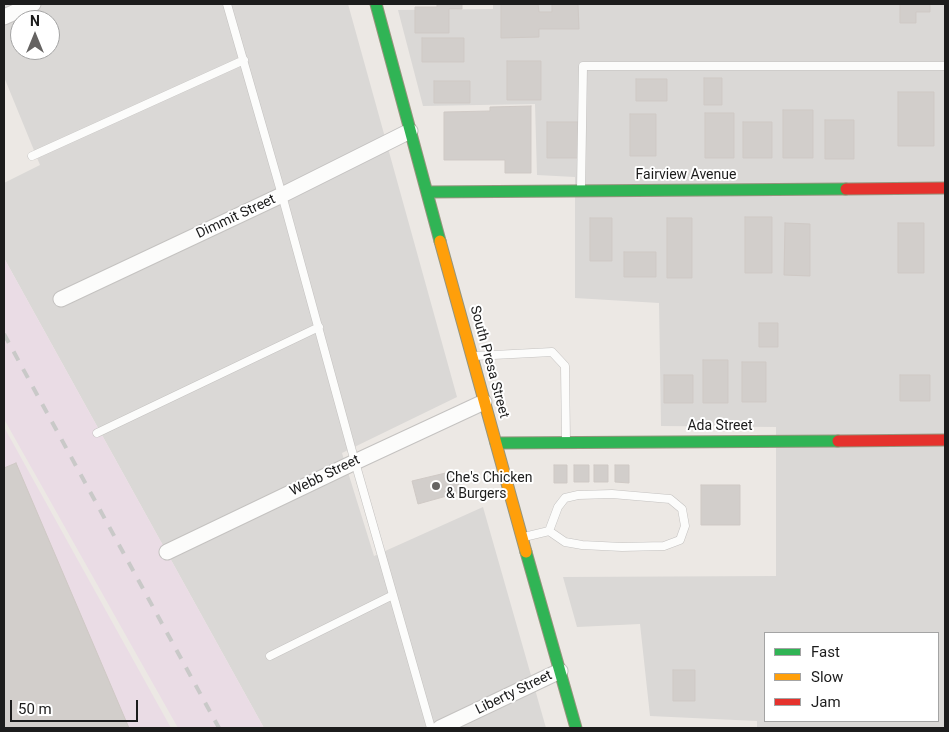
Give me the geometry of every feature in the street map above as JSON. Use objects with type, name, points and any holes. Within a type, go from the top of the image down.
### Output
[{"type":"street","points":[[9,11],[33,4]]},
{"type":"street","name":"South Presa Street","points":[[376,4],[484,402],[576,728]]},
{"type":"street","name":"Dimmit Street","points":[[60,299],[282,195],[410,131]]},
{"type":"street","name":"Fairview Avenue","points":[[427,192],[945,188]]},
{"type":"street","name":"Webb Street","points":[[167,552],[484,402]]},
{"type":"street","name":"Ada Street","points":[[496,443],[945,440]]},
{"type":"street","name":"Liberty Street","points":[[440,728],[560,671]]},
{"type":"lane","points":[[227,4],[431,728]]},
{"type":"lane","points":[[32,156],[244,60]]},
{"type":"lane","points":[[581,191],[583,66],[945,66]]},
{"type":"lane","points":[[97,433],[319,327]]},
{"type":"lane","points":[[472,356],[552,352],[565,366],[566,442]]},
{"type":"lane","points":[[522,537],[549,530],[566,542],[582,545],[622,547],[664,546],[680,540],[685,526],[682,509],[670,499],[612,494],[578,495],[564,498],[558,507],[549,530]]},
{"type":"lane","points":[[270,656],[393,595]]},
{"type":"shaded area","points":[[4,4],[348,4],[457,397],[342,453],[374,556],[483,507],[546,728],[264,728],[4,258],[4,183],[40,165],[4,77]]},
{"type":"shaded area","points":[[493,4],[945,4],[945,728],[757,728],[757,721],[650,716],[640,624],[577,627],[563,577],[776,576],[776,427],[661,426],[659,303],[575,298],[575,177],[537,175],[535,104],[423,106],[398,10],[493,9]]},
{"type":"shaded area","points":[[4,258],[264,728],[178,728],[4,419]]},
{"type":"shaded area","points":[[4,427],[171,728],[4,728]]},
{"type":"building","points":[[437,4],[462,4],[462,9],[449,9],[449,33],[415,33],[415,7],[437,7]]},
{"type":"building","points":[[501,4],[538,4],[539,12],[552,12],[552,4],[578,4],[579,29],[539,29],[539,37],[501,38]]},
{"type":"building","points":[[900,4],[930,4],[930,12],[916,12],[916,23],[900,23]]},
{"type":"building","points":[[422,38],[464,38],[464,62],[422,62]]},
{"type":"building","points":[[507,61],[541,61],[541,100],[507,100]]},
{"type":"building","points":[[704,78],[722,78],[722,105],[704,105]]},
{"type":"building","points":[[636,79],[667,79],[667,101],[636,101]]},
{"type":"building","points":[[434,81],[470,81],[470,103],[434,103]]},
{"type":"building","points":[[898,92],[934,92],[934,146],[898,146]]},
{"type":"building","points":[[531,106],[531,173],[505,173],[505,160],[444,160],[444,112],[490,111],[490,107]]},
{"type":"building","points":[[783,110],[813,110],[813,158],[783,158]]},
{"type":"building","points":[[705,113],[734,113],[734,158],[705,158]]},
{"type":"building","points":[[630,114],[656,114],[656,156],[630,156]]},
{"type":"building","points":[[825,120],[854,120],[854,159],[825,159]]},
{"type":"building","points":[[547,122],[579,122],[579,158],[547,158]]},
{"type":"building","points":[[743,122],[772,122],[772,158],[743,158]]},
{"type":"building","points":[[745,217],[772,217],[772,273],[745,273]]},
{"type":"building","points":[[590,218],[612,218],[612,261],[590,261]]},
{"type":"building","points":[[667,218],[692,218],[692,278],[667,278]]},
{"type":"building","points":[[785,223],[810,224],[810,276],[784,275]]},
{"type":"building","points":[[898,223],[924,223],[924,273],[898,273]]},
{"type":"building","points":[[624,252],[656,252],[656,277],[624,277]]},
{"type":"building","points":[[759,323],[778,323],[778,347],[759,347]]},
{"type":"building","points":[[703,360],[728,360],[728,403],[703,403]]},
{"type":"building","points":[[742,362],[766,362],[766,402],[742,402]]},
{"type":"building","points":[[664,375],[693,375],[693,403],[664,403]]},
{"type":"building","points":[[900,375],[930,375],[930,401],[900,401]]},
{"type":"building","points":[[16,463],[129,728],[4,728],[4,468]]},
{"type":"building","points":[[554,465],[567,465],[567,483],[554,483]]},
{"type":"building","points":[[574,465],[589,465],[589,482],[574,482]]},
{"type":"building","points":[[594,465],[608,465],[608,482],[594,482]]},
{"type":"building","points":[[615,465],[629,465],[629,483],[615,482]]},
{"type":"building","name":"Che's Chicken & Burgers","points":[[454,471],[461,492],[418,504],[412,481]]},
{"type":"building","points":[[701,485],[740,485],[740,525],[701,525]]},
{"type":"building","points":[[673,670],[695,670],[695,701],[673,701]]},
{"type":"railway","points":[[4,334],[219,728]]},
{"type":"traffic: fast","points":[[376,4],[440,241]]},
{"type":"traffic: fast","points":[[427,192],[846,189]]},
{"type":"traffic: fast","points":[[496,443],[838,441]]},
{"type":"traffic: fast","points":[[526,552],[576,728]]},
{"type":"traffic: slow","points":[[440,241],[526,552]]},
{"type":"traffic: jam","points":[[846,189],[945,188]]},
{"type":"traffic: jam","points":[[838,441],[945,440]]},
{"type":"place","name":"Che's Chicken & Burgers","points":[[436,486]]}]
